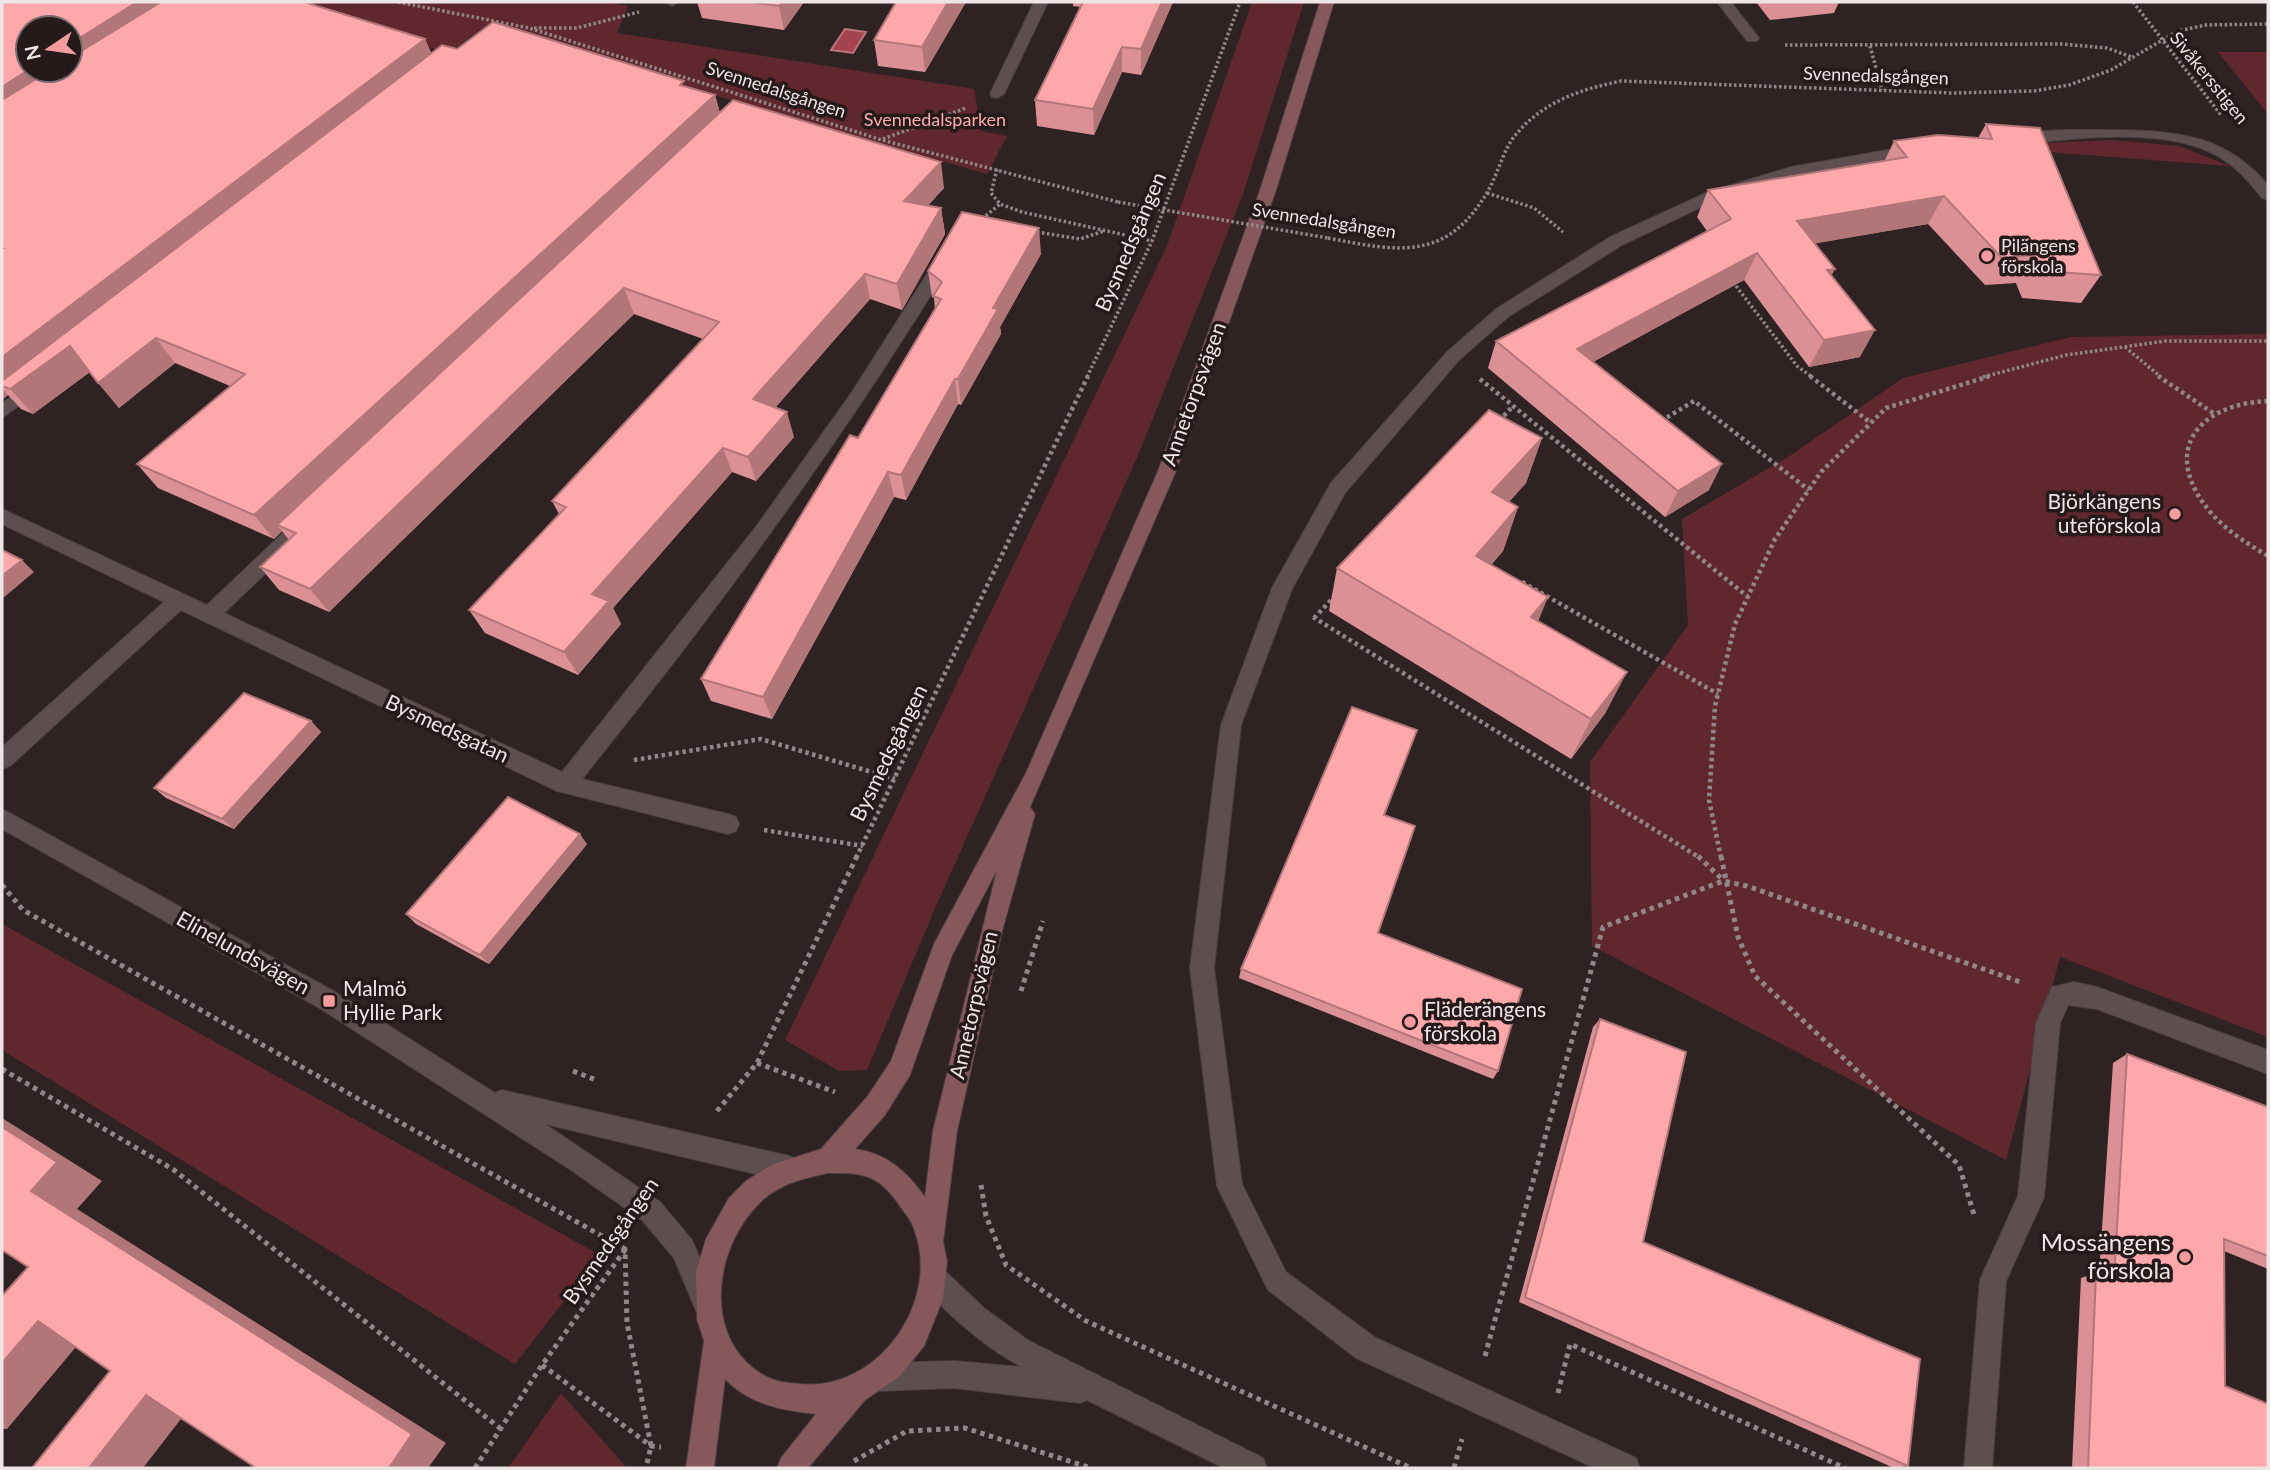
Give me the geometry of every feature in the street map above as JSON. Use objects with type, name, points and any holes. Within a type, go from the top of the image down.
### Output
[{"type":"main road","name":"Annetorpsvägen","points":[[828,1160],[876,1107],[901,1067],[942,952],[1035,776],[1167,471],[1268,190],[1327,2]]},
{"type":"main road","name":"Annetorpsvägen","points":[[933,1238],[945,1131],[991,931],[1035,776]]},
{"type":"main road","points":[[702,1458],[716,1344],[706,1304],[710,1262],[727,1223],[755,1190],[789,1169],[828,1160],[865,1163],[892,1176],[918,1203],[933,1238],[936,1280],[923,1322],[909,1346],[814,1436],[791,1468]]},
{"type":"main road","points":[[716,1344],[739,1376],[757,1388],[796,1400],[838,1397],[868,1383]]},
{"type":"street","points":[[997,94],[1041,2]]},
{"type":"street","points":[[1724,2],[1752,38]]},
{"type":"street","points":[[2000,142],[2049,136],[2103,135],[2181,139],[2213,148],[2252,174],[2268,195]]},
{"type":"street","points":[[1626,1468],[1366,1348],[1278,1281],[1230,1186],[1202,968],[1231,726],[1279,596],[1339,488],[1453,356],[1502,313],[1616,241],[1727,191],[1791,172],[1936,148]]},
{"type":"street","points":[[565,784],[733,575],[830,442],[971,221]]},
{"type":"street","points":[[2,412],[46,378]]},
{"type":"street","points":[[208,616],[319,511]]},
{"type":"street","name":"Bysmedsgatan","points":[[2,516],[565,784],[728,824]]},
{"type":"street","points":[[2,760],[178,601]]},
{"type":"street","name":"Elinelundsvägen","points":[[2,818],[329,1001],[481,1096],[651,1211],[683,1249],[706,1304]]},
{"type":"street","points":[[1978,1468],[1993,1280],[2031,1198],[2049,1023],[2060,995],[2074,993],[2097,998],[2268,1062]]},
{"type":"street","name":"Elinelundsvägen","points":[[481,1096],[789,1169]]},
{"type":"street","points":[[936,1280],[975,1317],[1019,1351],[1253,1468]]},
{"type":"street","points":[[868,1383],[918,1372],[972,1374],[1096,1391]]},
{"type":"path","name":"Svennedalsgången","points":[[398,2],[529,28],[757,97],[882,140],[1118,202],[1371,246],[1418,248],[1456,234],[1488,193],[1516,133],[1551,102],[1586,88],[1621,82],[2034,92],[2069,85],[2135,58],[2160,38],[2206,25],[2268,24]]},
{"type":"path","points":[[529,28],[577,28],[672,2]]},
{"type":"path","name":"Bysmedsgången","points":[[696,1148],[718,1109],[757,1063],[1152,241],[1240,2]]},
{"type":"path","name":"Sivåkersstigen","points":[[2133,2],[2255,157],[2252,174]]},
{"type":"path","points":[[493,30],[502,23]]},
{"type":"path","points":[[1752,38],[1770,45],[1870,47],[2061,44],[2107,48],[2135,58]]},
{"type":"path","points":[[1870,47],[1882,90]]},
{"type":"path","points":[[882,140],[944,119],[997,94]]},
{"type":"path","points":[[750,104],[757,97]]},
{"type":"path","points":[[997,169],[991,192],[1000,204],[1152,241]]},
{"type":"path","points":[[1488,193],[1534,208],[1593,256]]},
{"type":"path","points":[[971,221],[1000,204]]},
{"type":"path","points":[[971,221],[993,223]]},
{"type":"path","points":[[1031,231],[1083,241],[1093,240],[1105,230]]},
{"type":"path","points":[[1730,278],[1797,366],[1871,423]]},
{"type":"path","points":[[1993,1280],[1959,1166],[1755,976],[1738,937],[1723,881],[1709,800],[1718,694],[1735,624],[1775,539],[1821,472],[1886,408],[1959,384],[2066,355],[2166,341],[2268,341]]},
{"type":"path","points":[[2125,347],[2147,369],[2213,413]]},
{"type":"path","points":[[1453,356],[1748,597]]},
{"type":"path","points":[[1654,426],[1694,401],[1809,490]]},
{"type":"path","points":[[2268,401],[2224,407],[2199,422],[2186,445],[2188,474],[2205,506],[2238,537],[2268,556]]},
{"type":"path","points":[[1494,426],[1513,406]]},
{"type":"path","points":[[1522,582],[1718,694]]},
{"type":"path","points":[[1279,596],[1698,856],[1723,881]]},
{"type":"path","points":[[1314,618],[1333,597]]},
{"type":"path","points":[[590,754],[626,761],[761,739],[895,779]]},
{"type":"path","points":[[728,824],[863,846]]},
{"type":"path","points":[[1454,1468],[1603,927],[1723,881],[1747,886],[2060,995]]},
{"type":"path","points":[[2,885],[23,910],[94,947],[418,1135],[625,1249],[627,1323],[651,1447],[646,1468]]},
{"type":"path","points":[[757,1063],[876,1107]]},
{"type":"path","points":[[2,1069],[174,1170],[501,1429]]},
{"type":"path","points":[[980,1179],[986,1216],[1006,1265],[1086,1321],[1411,1468]]},
{"type":"path","name":"Bysmedsgången","points":[[475,1468],[542,1365],[651,1211]]},
{"type":"path","points":[[1548,1432],[1570,1345],[1845,1468]]},
{"type":"path","points":[[542,1365],[651,1447],[702,1458]]},
{"type":"path","points":[[852,1462],[906,1431],[965,1427],[1091,1468]]},
{"type":"green space","name":"Svennedalsparken","points":[[287,2],[604,2],[628,6],[617,33],[974,89],[981,131],[1007,136],[987,174],[483,28],[448,53]]},
{"type":"green space","points":[[1252,2],[1304,2],[1243,194],[1139,453],[936,906],[867,1070],[839,1071],[785,1040],[1167,246]]},
{"type":"green space","points":[[2218,52],[2268,52],[2268,114]]},
{"type":"green space","points":[[2112,140],[2179,146],[2230,166],[2034,151],[2029,144]]},
{"type":"green space","points":[[2268,334],[2268,1037],[2060,957],[2006,1160],[1592,946],[1590,762],[1688,625],[1682,519],[1791,455],[1903,378],[2071,337]]},
{"type":"green space","points":[[2,924],[600,1255],[515,1364],[2,1050]]},
{"type":"green space","points":[[561,1393],[625,1466],[624,1468],[508,1468]]},
{"type":"shaded area","points":[[845,29],[866,32],[853,53],[831,50]]},
{"type":"building","points":[[2,2],[137,2],[84,35],[84,14],[14,14],[14,79],[2,87]]},
{"type":"building","points":[[161,2],[304,2],[425,39],[2,357],[2,100],[28,84],[84,84],[84,49]]},
{"type":"building","points":[[748,2],[782,2],[779,6]]},
{"type":"building","points":[[896,2],[948,2],[922,47],[874,40]]},
{"type":"building","points":[[1083,2],[1162,2],[1141,49],[1122,47],[1093,109],[1035,100]]},
{"type":"building","points":[[493,22],[684,81],[680,85],[715,95],[254,515],[137,464],[245,374],[156,338],[98,383],[70,346],[10,389],[2,386],[2,381],[442,45],[457,49]]},
{"type":"building","points":[[733,100],[941,162],[904,201],[941,208],[897,284],[865,274],[753,399],[787,412],[748,457],[723,448],[592,594],[609,601],[564,652],[469,610],[566,507],[552,501],[719,322],[624,288],[310,589],[260,567],[296,533],[277,525]]},
{"type":"building","points":[[1986,124],[2040,128],[2101,275],[2040,271],[2034,255],[2002,258],[1944,196],[1797,221],[1835,269],[1827,270],[1875,330],[1824,340],[1757,253],[1577,349],[1722,464],[1678,491],[1496,341],[1731,219],[1708,190],[1907,157],[1894,141],[1938,135],[1992,139]]},
{"type":"building","points":[[962,212],[1039,228],[993,308],[998,309],[901,475],[888,472],[763,697],[701,679],[850,435],[858,438],[941,299],[933,296],[942,282],[928,271]]},
{"type":"building","points":[[1489,410],[1542,438],[1492,492],[1518,507],[1476,556],[1548,597],[1531,617],[1627,672],[1591,719],[1337,568]]},
{"type":"building","points":[[2,550],[22,560],[2,576]]},
{"type":"building","points":[[244,693],[311,721],[222,819],[154,788]]},
{"type":"building","points":[[1352,707],[1417,730],[1384,815],[1415,826],[1378,933],[1522,989],[1498,1071],[1241,969]]},
{"type":"building","points":[[508,797],[580,834],[480,955],[406,914]]},
{"type":"building","points":[[1600,1019],[1686,1052],[1643,1242],[1920,1359],[1908,1466],[1525,1297]]},
{"type":"building","name":"Mossängens förskola","points":[[2127,1054],[2268,1107],[2268,1256],[2224,1239],[2225,1386],[2268,1404],[2268,1468],[2088,1468],[2096,1273],[2114,1280]]},
{"type":"building","points":[[2,1127],[57,1162],[31,1191],[412,1434],[389,1468],[256,1468],[146,1395],[89,1468],[32,1468],[110,1371],[38,1321],[2,1363],[2,1296],[28,1267],[2,1250]]},
{"type":"place","name":"Pilängens förskola","points":[[1987,256]]},
{"type":"place","name":"Björkängens uteförskola","points":[[2175,514]]},
{"type":"place","name":"Malmö Hyllie Park","points":[[329,1001]]},
{"type":"place","name":"Fläderängens förskola","points":[[1410,1022]]},
{"type":"place","name":"Mossängens förskola","points":[[2185,1257]]}]
